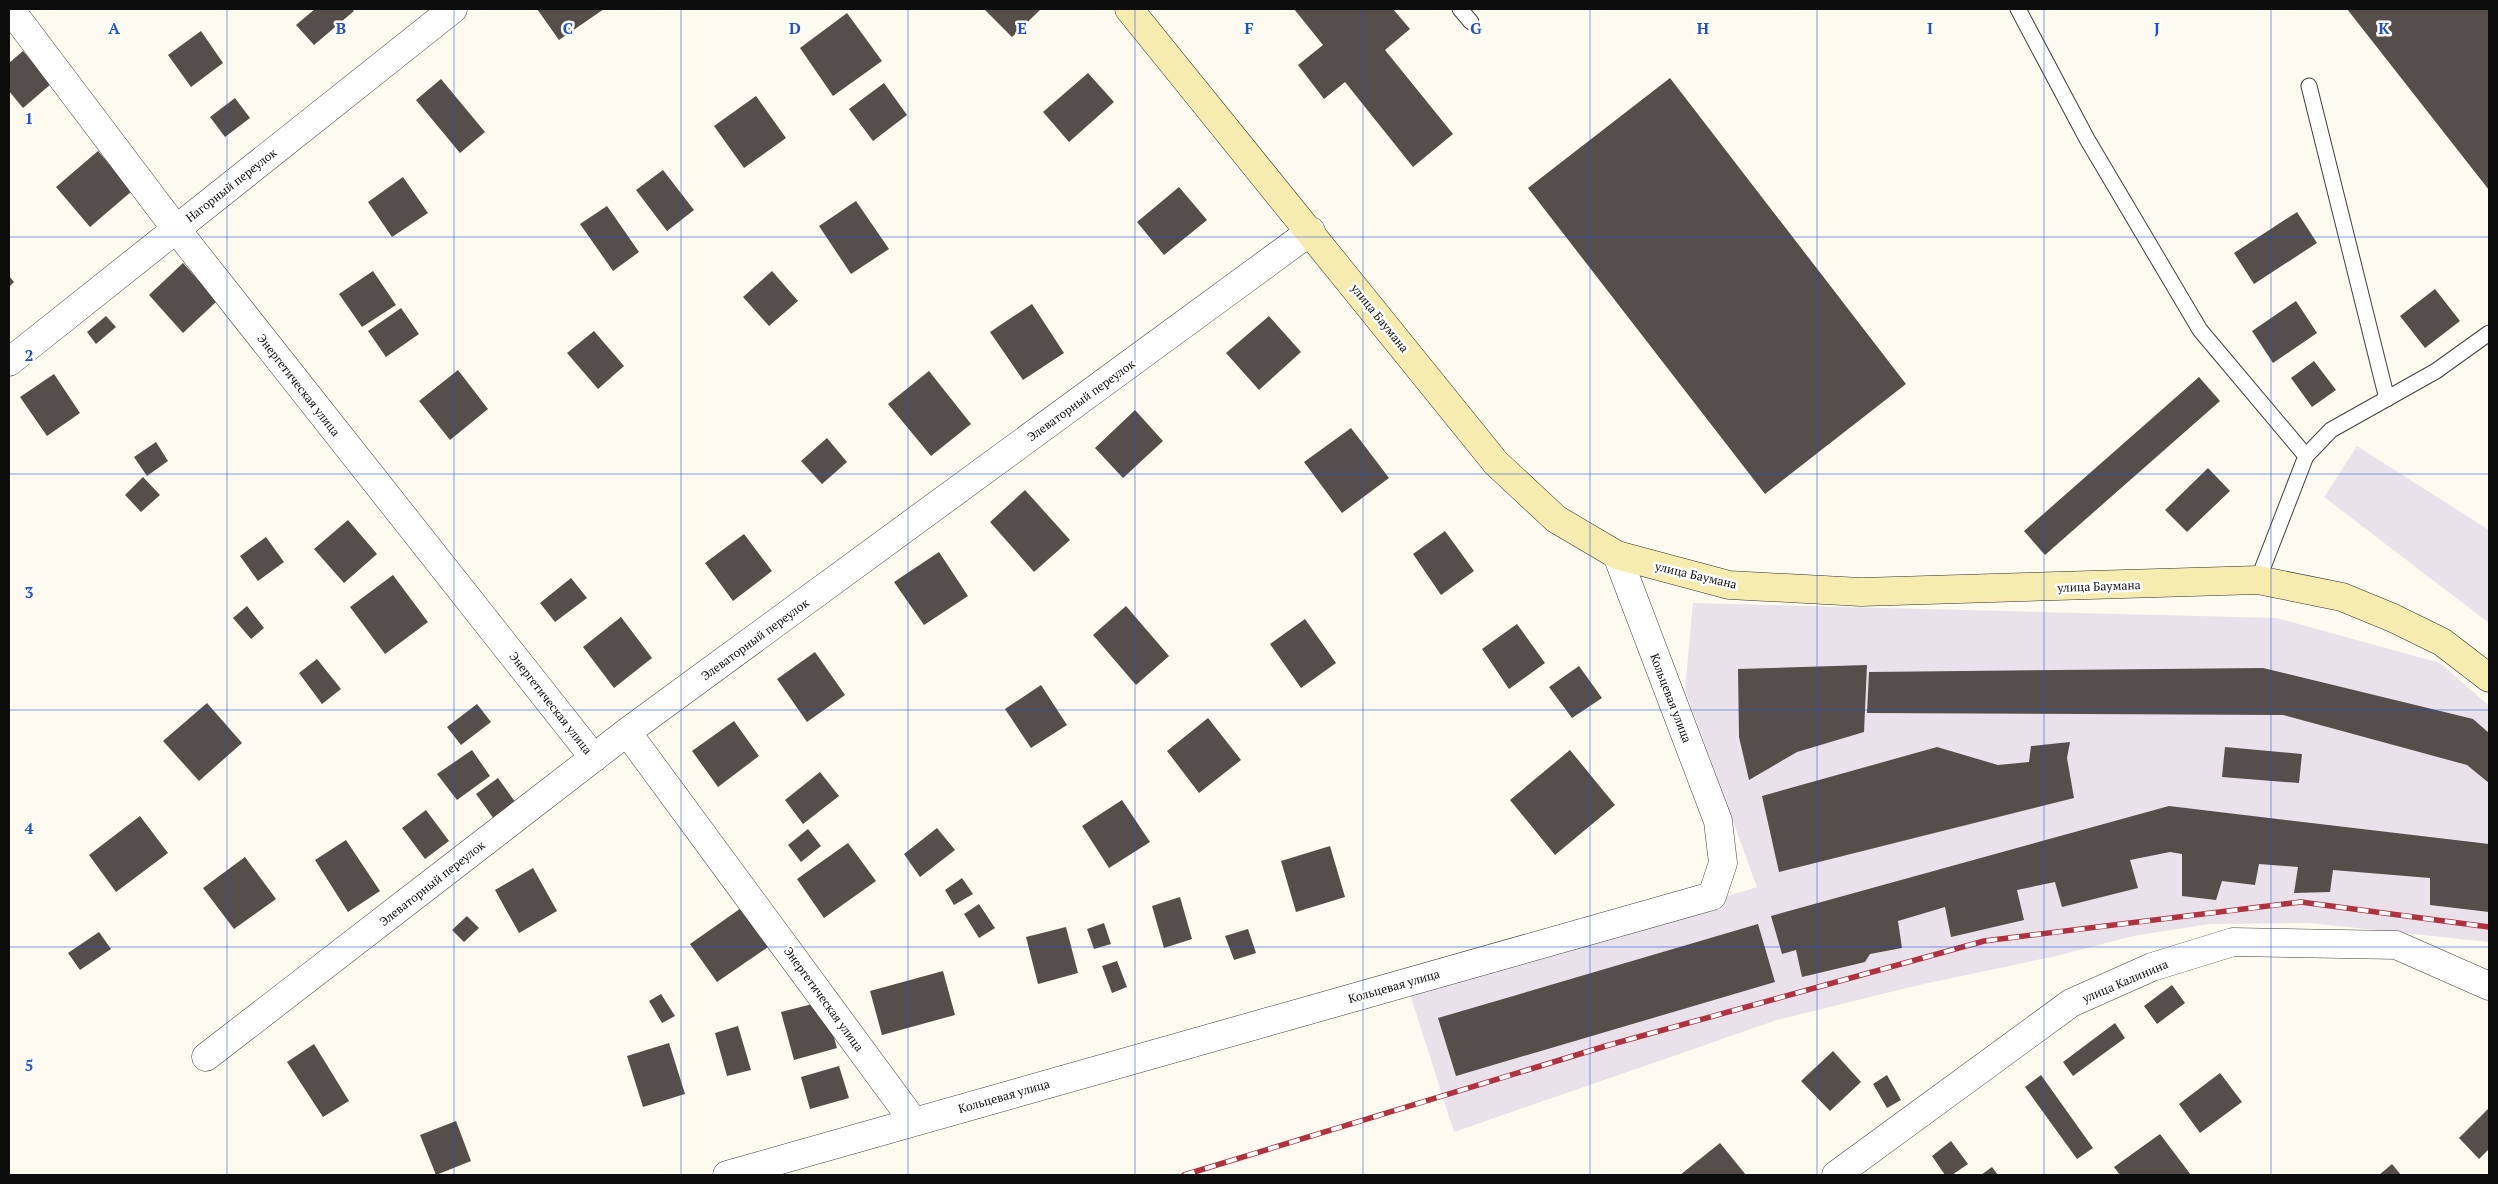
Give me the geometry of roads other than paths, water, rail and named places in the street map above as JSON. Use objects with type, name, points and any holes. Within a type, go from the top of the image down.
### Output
[{"type":"main road","name":"улица Баумана","points":[[1129,9],[1311,231],[1496,463],[1556,519],[1617,555],[1729,585],[1861,592],[2258,580],[2342,597],[2393,618],[2442,642],[2489,678]]},
{"type":"street","name":"Энергетическая улица","points":[[10,9],[176,229],[594,758]]},
{"type":"street","name":"Нагорный переулок","points":[[9,362],[453,9]]},
{"type":"street","name":"Элеваторный переулок","points":[[206,1057],[627,732],[1311,231]]},
{"type":"street","name":"Кольцевая улица","points":[[727,1175],[1712,896],[1723,863],[1718,821],[1617,555]]},
{"type":"street","name":"Энергетическая улица","points":[[627,732],[914,1122]]},
{"type":"street","name":"улица Калинина","points":[[1836,1175],[2072,1003],[2152,967],[2233,942],[2396,945],[2489,986]]},
{"type":"lane","points":[[1460,9],[1471,22]]},
{"type":"lane","points":[[2018,9],[2087,139],[2200,330],[2306,456]]},
{"type":"lane","points":[[2309,86],[2387,399]]},
{"type":"lane","points":[[2258,580],[2306,456],[2331,430],[2436,371],[2489,333]]},
{"type":"railway","points":[[1184,1175],[1609,1045],[1984,941],[2301,902],[2489,927]]}]
